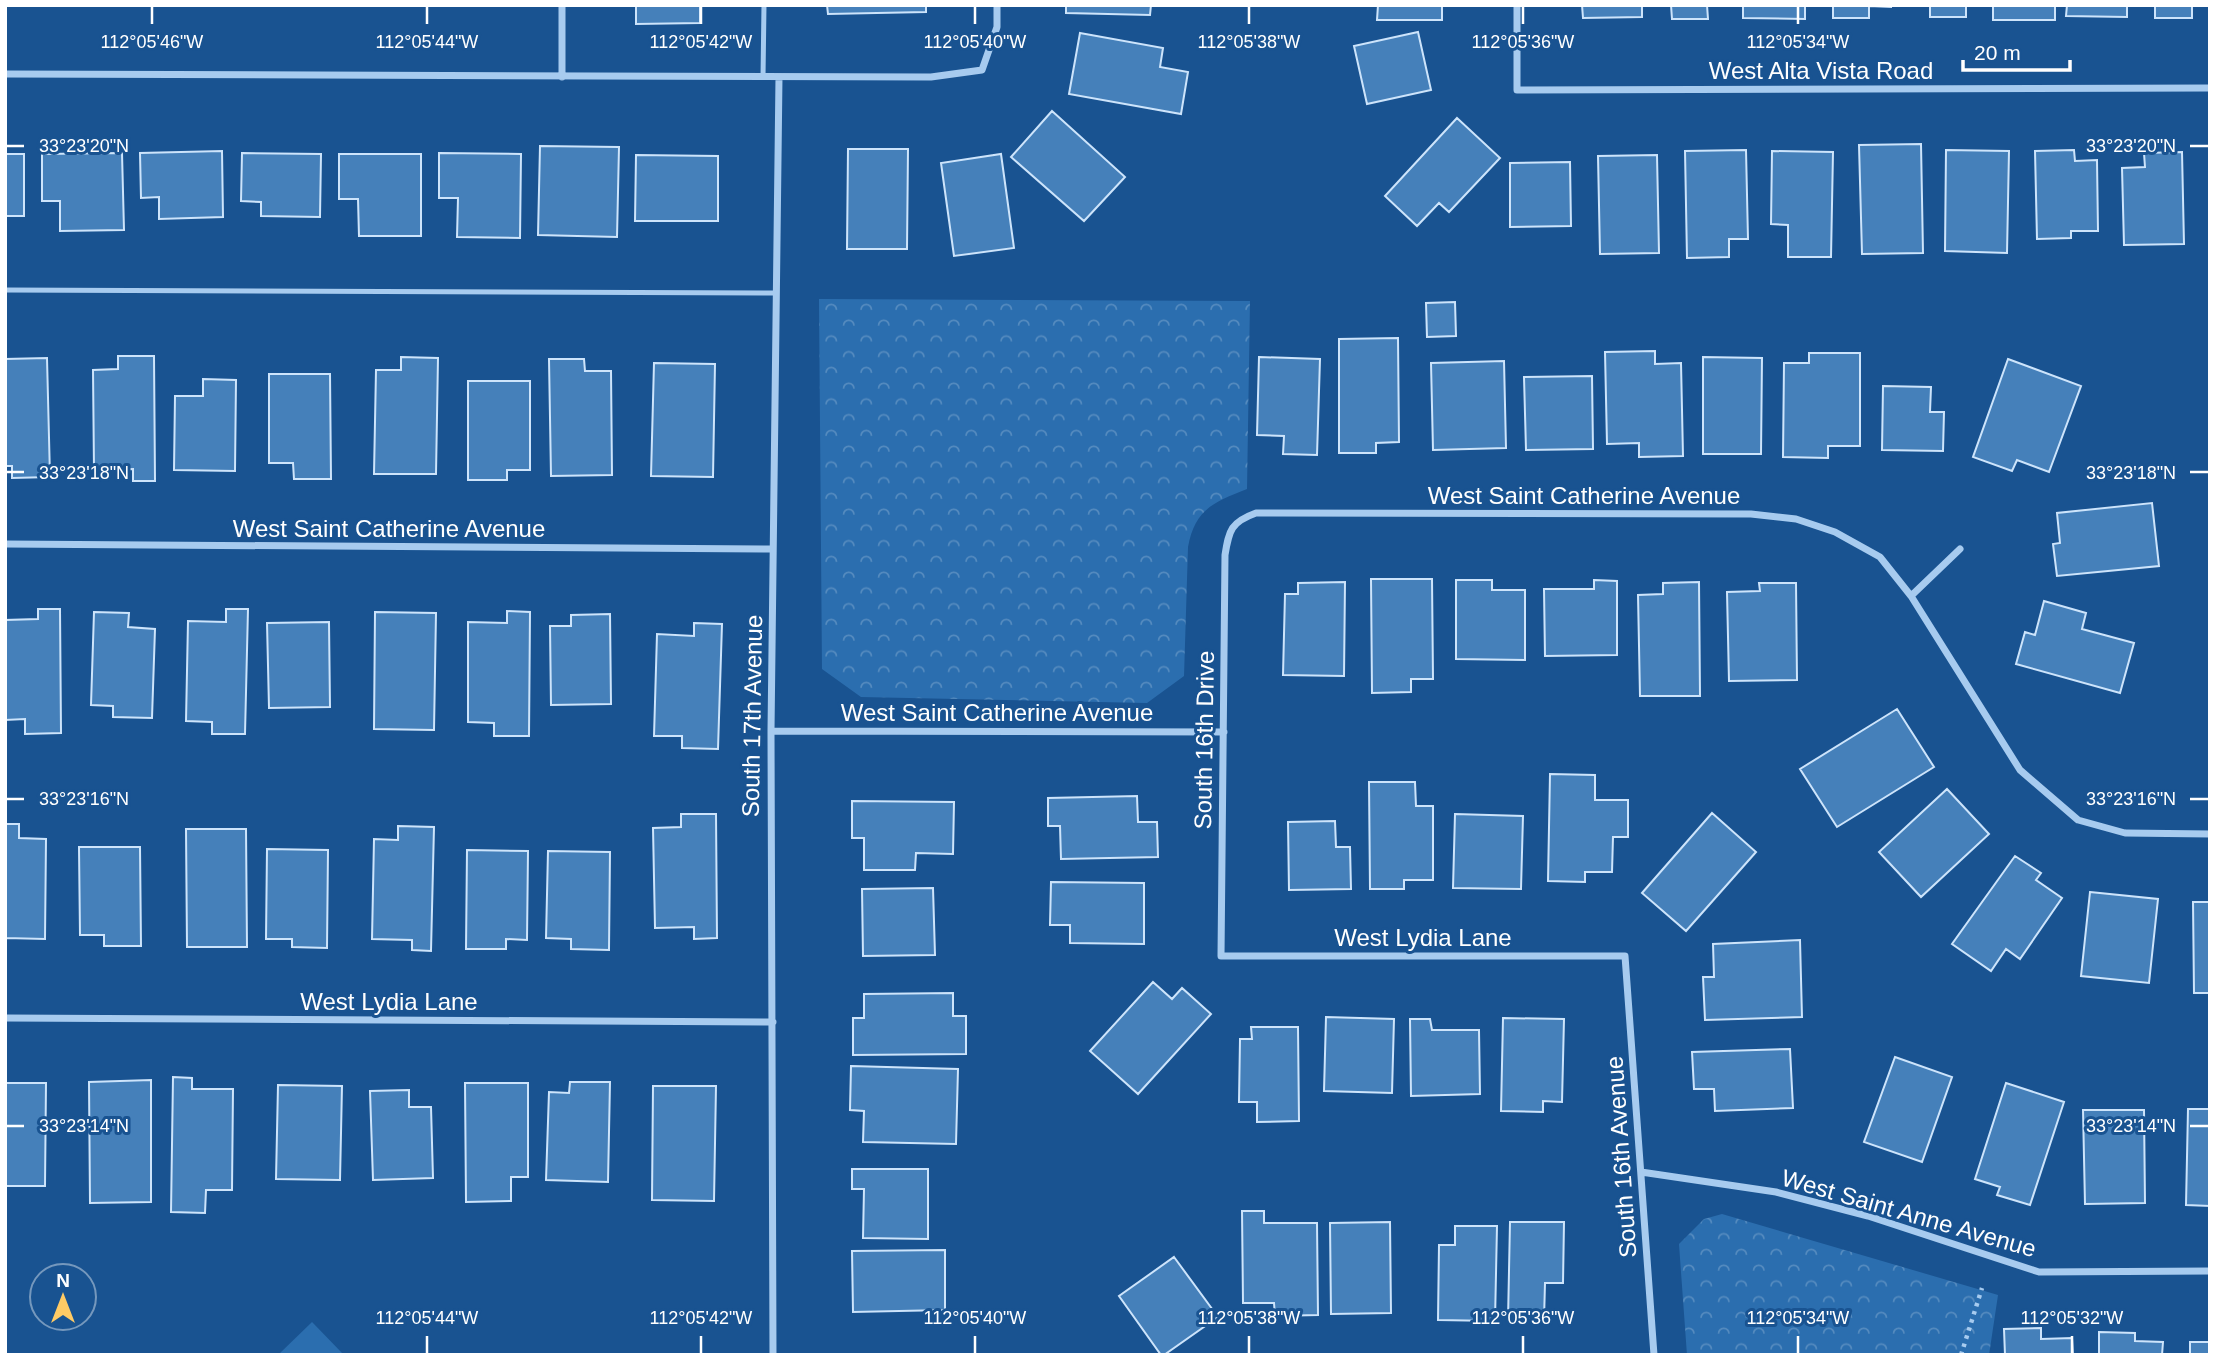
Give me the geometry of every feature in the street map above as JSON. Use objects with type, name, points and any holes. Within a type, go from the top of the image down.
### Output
[{"type":"street","points":[[562,5],[562,77]]},
{"type":"street","points":[[5,75],[931,77],[982,70],[997,27],[997,5]]},
{"type":"street","name":"West Alta Vista Road","points":[[1517,5],[1517,90],[2210,89]]},
{"type":"street","name":"South 17th Avenue","points":[[773,1355],[773,1022],[770,933],[779,77]]},
{"type":"street","name":"West Saint Catherine Avenue","points":[[1233,525],[1256,513],[1737,514],[1796,519],[1835,531],[1880,557],[1911,596],[2020,770],[2078,820],[2125,833],[2210,834]]},
{"type":"street","name":"South 16th Drive","points":[[1221,956],[1225,555],[1233,525]]},
{"type":"street","name":"West Saint Catherine Avenue","points":[[5,544],[773,549]]},
{"type":"street","points":[[1911,596],[1960,549]]},
{"type":"street","name":"West Saint Catherine Avenue","points":[[771,731],[1224,732]]},
{"type":"street","name":"West Lydia Lane","points":[[1221,956],[1625,956]]},
{"type":"street","name":"South 16th Avenue","points":[[1625,956],[1654,1355]]},
{"type":"street","name":"West Lydia Lane","points":[[5,1018],[773,1022]]},
{"type":"street","name":"West Saint Anne Avenue","points":[[1642,1172],[1776,1192],[1868,1216],[2039,1272],[2210,1271]]},
{"type":"lane","points":[[764,5],[764,77]]},
{"type":"lane","points":[[5,290],[776,293]]},
{"type":"path","points":[[1961,1355],[1982,1288]]},
{"type":"green space","points":[[819,299],[1250,301],[1247,489],[1208,509],[1201,515],[1191,534],[1188,547],[1184,676],[1147,703],[861,697],[822,669]]},
{"type":"green space","points":[[1722,1214],[1998,1295],[1989,1355],[1687,1355],[1679,1244],[1704,1219]]},
{"type":"green space","points":[[312,1322],[344,1355],[278,1355]]},
{"type":"building","points":[[636,5],[700,5],[700,23],[636,24]]},
{"type":"building","points":[[827,5],[926,5],[926,12],[828,14]]},
{"type":"building","points":[[1066,5],[1151,5],[1150,15],[1066,13]]},
{"type":"building","points":[[1378,5],[1442,5],[1442,20],[1377,20]]},
{"type":"building","points":[[1582,5],[1642,5],[1642,17],[1583,18]]},
{"type":"building","points":[[1671,5],[1707,5],[1708,19],[1672,19]]},
{"type":"building","points":[[1743,5],[1805,5],[1805,19],[1743,18]]},
{"type":"building","points":[[1833,5],[1891,5],[1891,7],[1869,6],[1869,18],[1833,18]]},
{"type":"building","points":[[1930,5],[1966,5],[1966,17],[1930,17]]},
{"type":"building","points":[[1993,5],[2055,5],[2055,20],[1993,20]]},
{"type":"building","points":[[2067,5],[2127,5],[2127,17],[2066,16]]},
{"type":"building","points":[[2155,5],[2192,5],[2192,18],[2155,18]]},
{"type":"building","points":[[1418,32],[1431,90],[1367,104],[1354,46]]},
{"type":"building","points":[[1080,33],[1163,48],[1160,67],[1188,72],[1181,114],[1069,94]]},
{"type":"building","points":[[1052,111],[1125,177],[1084,221],[1011,157]]},
{"type":"building","points":[[1457,118],[1500,158],[1449,212],[1439,203],[1417,226],[1385,196]]},
{"type":"building","points":[[1921,144],[1923,253],[1862,254],[1859,145]]},
{"type":"building","points":[[540,146],[619,147],[617,237],[538,235]]},
{"type":"building","points":[[848,149],[908,149],[907,249],[847,249]]},
{"type":"building","points":[[1746,150],[1748,239],[1729,239],[1729,257],[1687,258],[1685,151]]},
{"type":"building","points":[[1946,150],[2009,151],[2007,253],[1945,251]]},
{"type":"building","points":[[2074,150],[2075,161],[2097,160],[2098,231],[2071,231],[2071,238],[2037,239],[2035,151]]},
{"type":"building","points":[[222,151],[223,217],[159,219],[159,197],[141,198],[140,153]]},
{"type":"building","points":[[1772,151],[1833,152],[1831,257],[1788,257],[1788,225],[1771,224]]},
{"type":"building","points":[[2182,152],[2184,244],[2124,245],[2122,168],[2145,167],[2144,153]]},
{"type":"building","points":[[122,153],[124,230],[60,231],[60,201],[42,201],[42,154]]},
{"type":"building","points":[[242,153],[321,154],[320,217],[261,216],[261,202],[241,201]]},
{"type":"building","points":[[439,153],[521,154],[520,238],[457,237],[458,198],[439,198]]},
{"type":"building","points":[[5,154],[24,154],[24,216],[5,216]]},
{"type":"building","points":[[339,154],[421,154],[421,236],[359,236],[358,199],[339,199]]},
{"type":"building","points":[[1001,154],[1014,248],[954,256],[941,163]]},
{"type":"building","points":[[636,155],[718,156],[718,221],[635,221]]},
{"type":"building","points":[[1657,155],[1659,253],[1600,254],[1598,156]]},
{"type":"building","points":[[1570,162],[1571,226],[1510,227],[1510,163]]},
{"type":"building","points":[[1455,302],[1456,336],[1427,337],[1426,303]]},
{"type":"building","points":[[1398,338],[1399,442],[1376,443],[1376,453],[1339,453],[1339,339]]},
{"type":"building","points":[[1655,351],[1655,364],[1681,363],[1683,456],[1639,457],[1639,443],[1607,444],[1605,352]]},
{"type":"building","points":[[1809,353],[1860,353],[1860,446],[1828,446],[1828,458],[1783,457],[1784,363],[1809,363]]},
{"type":"building","points":[[118,356],[154,356],[155,481],[133,481],[133,469],[94,470],[93,370],[118,369]]},
{"type":"building","points":[[401,357],[438,358],[436,474],[374,474],[376,370],[401,370]]},
{"type":"building","points":[[1259,357],[1320,359],[1317,455],[1283,454],[1284,436],[1257,435]]},
{"type":"building","points":[[1703,357],[1762,358],[1761,454],[1703,454]]},
{"type":"building","points":[[47,358],[50,477],[12,478],[12,466],[5,466],[5,359]]},
{"type":"building","points":[[549,359],[584,359],[585,371],[611,371],[612,475],[551,476]]},
{"type":"building","points":[[2008,359],[2081,386],[2049,472],[2017,460],[2012,471],[1973,457]]},
{"type":"building","points":[[1504,361],[1506,448],[1433,450],[1431,363]]},
{"type":"building","points":[[654,363],[715,364],[713,477],[651,476]]},
{"type":"building","points":[[269,374],[330,374],[331,479],[294,479],[293,463],[269,463]]},
{"type":"building","points":[[1592,376],[1593,449],[1526,450],[1524,377]]},
{"type":"building","points":[[203,379],[236,380],[235,471],[174,470],[175,396],[203,396]]},
{"type":"building","points":[[468,381],[530,381],[530,470],[507,470],[507,480],[468,480]]},
{"type":"building","points":[[1883,386],[1931,387],[1930,412],[1944,412],[1943,451],[1882,450]]},
{"type":"building","points":[[2152,503],[2159,566],[2057,576],[2053,544],[2060,543],[2057,513]]},
{"type":"building","points":[[1371,579],[1432,579],[1433,679],[1411,679],[1411,692],[1372,693]]},
{"type":"building","points":[[1456,580],[1492,580],[1492,590],[1525,590],[1525,660],[1456,659]]},
{"type":"building","points":[[1594,580],[1617,581],[1617,655],[1545,656],[1544,589],[1594,589]]},
{"type":"building","points":[[1345,582],[1344,676],[1283,675],[1285,594],[1298,594],[1298,583]]},
{"type":"building","points":[[1699,582],[1700,696],[1640,696],[1638,595],[1663,594],[1663,583]]},
{"type":"building","points":[[1759,583],[1796,583],[1797,680],[1729,681],[1727,592],[1760,591]]},
{"type":"building","points":[[2044,601],[2086,613],[2082,629],[2134,643],[2120,693],[2016,664],[2025,632],[2035,635]]},
{"type":"building","points":[[38,609],[60,609],[61,733],[25,734],[25,719],[5,720],[5,620],[38,619]]},
{"type":"building","points":[[226,609],[248,609],[245,734],[212,734],[212,722],[186,721],[188,621],[226,622]]},
{"type":"building","points":[[507,611],[530,612],[529,736],[494,736],[494,723],[468,722],[468,622],[507,623]]},
{"type":"building","points":[[94,612],[129,613],[128,627],[155,629],[152,718],[113,717],[113,706],[91,705]]},
{"type":"building","points":[[375,612],[436,613],[434,730],[374,729]]},
{"type":"building","points":[[610,614],[611,704],[551,705],[550,626],[571,626],[571,615]]},
{"type":"building","points":[[329,622],[330,707],[269,708],[267,623]]},
{"type":"building","points":[[694,623],[722,624],[718,749],[682,748],[682,736],[654,736],[657,634],[694,636]]},
{"type":"building","points":[[1897,709],[1934,767],[1837,827],[1800,769]]},
{"type":"building","points":[[1550,774],[1595,775],[1595,800],[1628,800],[1628,837],[1613,837],[1612,872],[1585,872],[1585,882],[1548,881]]},
{"type":"building","points":[[1369,782],[1415,782],[1416,806],[1433,806],[1433,880],[1404,880],[1404,889],[1370,889]]},
{"type":"building","points":[[1947,789],[1989,834],[1921,897],[1879,852]]},
{"type":"building","points":[[1137,796],[1138,822],[1157,822],[1158,857],[1061,859],[1060,826],[1048,826],[1048,798]]},
{"type":"building","points":[[852,801],[954,802],[953,854],[916,853],[915,870],[864,870],[864,838],[852,838]]},
{"type":"building","points":[[1712,813],[1756,852],[1686,931],[1642,893]]},
{"type":"building","points":[[681,814],[716,814],[717,938],[694,939],[694,927],[655,928],[653,828],[681,827]]},
{"type":"building","points":[[1455,814],[1523,816],[1521,889],[1453,888]]},
{"type":"building","points":[[1335,821],[1336,847],[1350,847],[1351,889],[1289,890],[1288,822]]},
{"type":"building","points":[[5,824],[19,824],[19,838],[46,839],[45,939],[6,938],[6,949]]},
{"type":"building","points":[[398,826],[434,827],[431,951],[412,950],[412,940],[372,939],[374,839],[398,840]]},
{"type":"building","points":[[186,829],[246,829],[247,947],[187,947]]},
{"type":"building","points":[[79,847],[140,847],[141,946],[104,946],[104,935],[80,935]]},
{"type":"building","points":[[267,849],[328,850],[327,948],[292,947],[292,939],[266,939]]},
{"type":"building","points":[[467,850],[528,851],[527,940],[506,939],[506,949],[466,949]]},
{"type":"building","points":[[548,851],[610,852],[609,950],[571,949],[571,939],[546,938]]},
{"type":"building","points":[[2015,856],[2041,873],[2036,880],[2062,898],[2020,959],[2006,949],[1991,971],[1952,944]]},
{"type":"building","points":[[1051,882],[1144,883],[1144,944],[1070,943],[1070,925],[1050,925]]},
{"type":"building","points":[[933,888],[935,955],[863,956],[862,889]]},
{"type":"building","points":[[2090,892],[2158,899],[2149,983],[2081,976]]},
{"type":"building","points":[[2193,902],[2210,902],[2210,993],[2194,993]]},
{"type":"building","points":[[1800,940],[1802,1017],[1705,1020],[1703,977],[1714,977],[1713,944]]},
{"type":"building","points":[[1153,982],[1172,999],[1182,988],[1211,1014],[1138,1094],[1090,1051]]},
{"type":"building","points":[[953,993],[953,1016],[966,1016],[966,1054],[853,1055],[853,1018],[864,1018],[864,994]]},
{"type":"building","points":[[1326,1017],[1394,1019],[1392,1093],[1324,1091]]},
{"type":"building","points":[[1503,1018],[1564,1019],[1562,1102],[1543,1101],[1543,1112],[1501,1111]]},
{"type":"building","points":[[1410,1019],[1430,1019],[1432,1030],[1479,1030],[1480,1094],[1411,1096]]},
{"type":"building","points":[[1251,1027],[1298,1027],[1299,1121],[1257,1122],[1257,1102],[1239,1102],[1240,1039],[1252,1039]]},
{"type":"building","points":[[1790,1049],[1793,1108],[1715,1111],[1714,1089],[1694,1089],[1692,1052]]},
{"type":"building","points":[[1895,1057],[1952,1077],[1922,1162],[1864,1142]]},
{"type":"building","points":[[851,1066],[958,1069],[956,1144],[863,1142],[864,1111],[850,1110]]},
{"type":"building","points":[[173,1077],[192,1078],[192,1089],[233,1089],[232,1190],[206,1190],[205,1213],[171,1212]]},
{"type":"building","points":[[151,1080],[151,1202],[90,1203],[89,1082]]},
{"type":"building","points":[[570,1082],[610,1082],[608,1182],[546,1180],[549,1092],[569,1093]]},
{"type":"building","points":[[5,1083],[46,1083],[45,1186],[5,1186]]},
{"type":"building","points":[[465,1083],[528,1083],[528,1177],[511,1177],[511,1201],[466,1202]]},
{"type":"building","points":[[2006,1083],[2064,1102],[2030,1205],[1997,1195],[2000,1187],[1975,1179]]},
{"type":"building","points":[[278,1085],[342,1086],[340,1180],[276,1179]]},
{"type":"building","points":[[653,1086],[716,1086],[714,1201],[652,1200]]},
{"type":"building","points":[[409,1090],[409,1107],[431,1107],[433,1178],[373,1180],[370,1091]]},
{"type":"building","points":[[2188,1109],[2210,1109],[2210,1206],[2186,1205]]},
{"type":"building","points":[[2083,1110],[2144,1110],[2145,1203],[2085,1204]]},
{"type":"building","points":[[852,1169],[928,1169],[928,1239],[863,1238],[864,1189],[852,1189]]},
{"type":"building","points":[[1242,1211],[1264,1211],[1264,1223],[1317,1223],[1318,1315],[1275,1316],[1274,1303],[1243,1303]]},
{"type":"building","points":[[1390,1222],[1391,1313],[1331,1314],[1330,1223]]},
{"type":"building","points":[[1510,1222],[1564,1222],[1563,1283],[1545,1283],[1544,1320],[1508,1320]]},
{"type":"building","points":[[1455,1226],[1497,1226],[1495,1321],[1438,1320],[1439,1245],[1455,1245]]},
{"type":"building","points":[[945,1250],[945,1310],[853,1312],[852,1251]]},
{"type":"building","points":[[1174,1257],[1218,1317],[1161,1355],[1119,1296]]},
{"type":"building","points":[[2041,1328],[2041,1339],[2072,1338],[2073,1355],[2005,1355],[2004,1329]]},
{"type":"building","points":[[2099,1332],[2135,1333],[2135,1341],[2163,1342],[2162,1355],[2099,1355]]},
{"type":"building","points":[[2190,1342],[2210,1342],[2210,1355],[2190,1355]]}]
